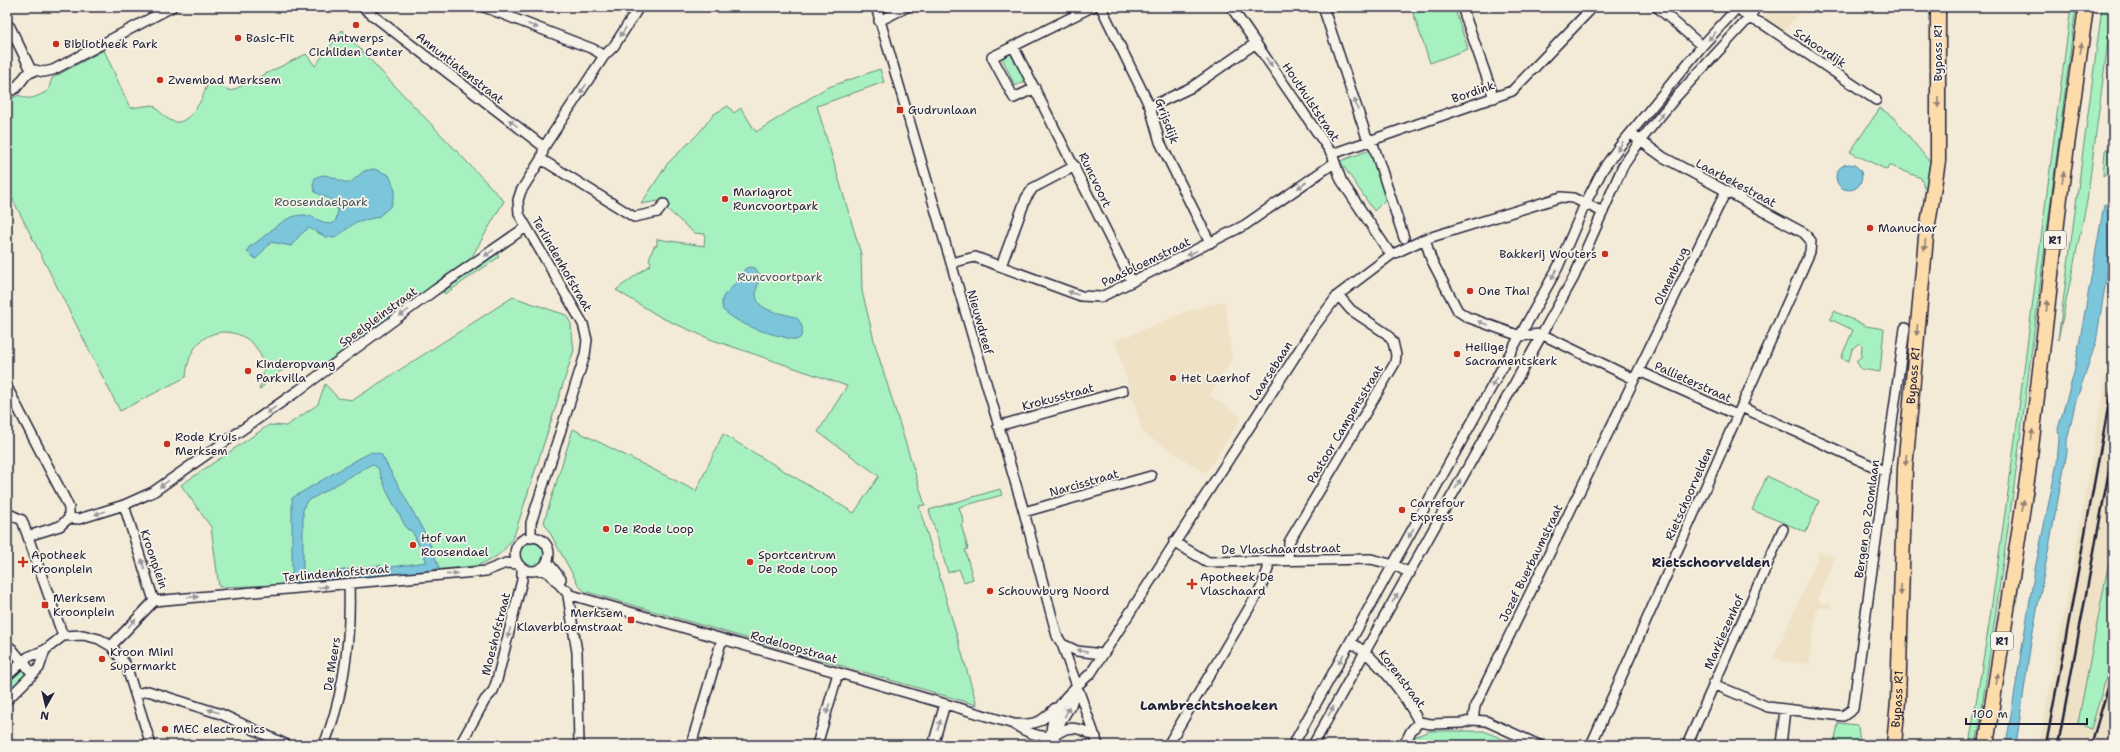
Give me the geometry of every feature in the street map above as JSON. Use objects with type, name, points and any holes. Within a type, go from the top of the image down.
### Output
[{"type":"highway","name":"Bypass R1","points":[[1894,745],[1898,701],[1905,468],[1926,237],[1938,161],[1938,7]]},
{"type":"highway","name":"R1","points":[[1986,745],[2028,474],[2059,205],[2086,7]]},
{"type":"street","points":[[7,93],[16,88],[26,75],[32,72],[53,70],[172,7]]},
{"type":"street","name":"Annuntiatenstraat","points":[[362,7],[544,147]]},
{"type":"street","points":[[484,7],[593,49],[604,56]]},
{"type":"street","name":"Terlindenhofstraat","points":[[531,538],[530,523],[584,355],[587,340],[583,324],[574,307],[519,214],[518,200],[521,191],[541,159],[544,147],[604,56],[614,46],[639,7]]},
{"type":"street","name":"Nieuwdreef","points":[[876,7],[1024,512],[1057,636],[1062,644],[1097,741]]},
{"type":"street","points":[[879,20],[907,7]]},
{"type":"street","points":[[1035,88],[1014,98],[992,57],[1092,7]]},
{"type":"street","name":"Grijsdijk","points":[[1101,7],[1150,107],[1160,142],[1210,244]]},
{"type":"street","name":"Houthulststraat","points":[[1231,7],[1333,158],[1340,180],[1392,255]]},
{"type":"street","points":[[1324,7],[1366,135],[1374,147],[1404,238]]},
{"type":"street","points":[[1462,7],[1494,98]]},
{"type":"street","name":"Bordink","points":[[1333,158],[1370,140],[1512,91],[1593,7]]},
{"type":"street","points":[[1657,7],[1702,46]]},
{"type":"street","points":[[1293,745],[1558,267],[1585,204],[1604,169],[1629,133],[1702,46],[1738,7]]},
{"type":"street","name":"Schoordijk","points":[[1738,7],[1749,18],[1763,24],[1876,100]]},
{"type":"street","points":[[1313,745],[1365,650],[1410,573],[1540,334],[1574,277],[1623,166],[1640,141],[1676,97],[1749,18],[1756,7]]},
{"type":"street","points":[[7,25],[10,27],[32,72]]},
{"type":"street","points":[[1150,107],[1192,87],[1256,43]]},
{"type":"street","name":"Runcvoort","points":[[1013,46],[1075,166],[1132,282]]},
{"type":"street","name":"Laarbekestraat","points":[[1629,133],[1663,157],[1804,233],[1811,241],[1810,252]]},
{"type":"street","name":"Paasbloemstraat","points":[[951,263],[975,257],[1081,296],[1090,298],[1101,297],[1210,244],[1265,212],[1333,158]]},
{"type":"street","points":[[541,159],[634,217],[658,212],[664,204]]},
{"type":"street","points":[[1001,266],[1026,198],[1031,190],[1075,166]]},
{"type":"street","name":"Olmenbrug","points":[[1638,371],[1726,191]]},
{"type":"street","name":"Laarsebaan","points":[[1052,736],[1052,722],[1059,704],[1091,673],[1174,542],[1314,327],[1338,295],[1392,255],[1425,239],[1561,197],[1574,198],[1603,212]]},
{"type":"street","name":"Speelpleinstraat","points":[[124,505],[153,492],[299,390],[435,290],[526,227]]},
{"type":"street","points":[[1572,235],[1589,242]]},
{"type":"street","points":[[1425,239],[1431,259],[1458,311],[1466,317],[1520,336],[1540,334],[1634,379]]},
{"type":"street","name":"Rietschoorvelden","points":[[1591,745],[1810,252]]},
{"type":"street","name":"Pastoor Campensstraat","points":[[1288,560],[1290,542],[1395,363],[1396,355],[1393,342],[1387,334],[1351,310],[1338,295]]},
{"type":"street","name":"Bergen op Zoomlaan","points":[[1785,709],[1843,716],[1850,713],[1854,705],[1904,328]]},
{"type":"street","name":"Jozef Buerbaumstraat","points":[[1472,720],[1478,699],[1638,371]]},
{"type":"street","name":"Pallieterstraat","points":[[1638,371],[1886,472]]},
{"type":"street","points":[[7,387],[69,508],[69,518]]},
{"type":"street","name":"Krokusstraat","points":[[998,426],[1123,392]]},
{"type":"street","name":"Narcisstraat","points":[[1024,512],[1151,476]]},
{"type":"street","points":[[28,536],[60,526],[69,518],[79,519],[124,505]]},
{"type":"street","name":"Kroonplein","points":[[111,646],[154,601],[124,505]]},
{"type":"street","points":[[7,513],[22,520],[63,636]]},
{"type":"street","name":"Markiezenhof","points":[[1687,745],[1783,529]]},
{"type":"street","points":[[540,569],[547,561],[549,553],[547,547],[537,538],[522,541],[516,549],[515,554],[520,566],[528,570],[540,569],[549,573],[568,594]]},
{"type":"street","name":"De Vlaschaardstraat","points":[[1174,542],[1200,559],[1208,562],[1371,559],[1394,565],[1410,573]]},
{"type":"street","points":[[547,561],[564,584],[568,594],[577,652],[579,745]]},
{"type":"street","points":[[1168,745],[1261,588],[1268,569],[1268,561]]},
{"type":"street","name":"Terlindenhofstraat","points":[[154,601],[486,571],[506,563],[520,566]]},
{"type":"street","name":"Moeshofstraat","points":[[460,745],[493,691],[498,680],[519,589],[520,566]]},
{"type":"street","name":"De Meers","points":[[324,745],[333,722],[347,660],[350,621],[349,584]]},
{"type":"street","name":"Rodeloopstraat","points":[[568,594],[1014,724],[1034,724]]},
{"type":"street","points":[[7,676],[22,661],[45,650],[63,636],[91,636],[111,646],[126,665],[151,745]]},
{"type":"street","points":[[705,745],[691,743],[722,639]]},
{"type":"street","name":"Korenstraat","points":[[1350,642],[1365,650],[1372,656],[1412,709],[1419,722]]},
{"type":"street","points":[[1062,644],[1077,651],[1102,654]]},
{"type":"street","points":[[7,648],[11,648],[33,674]]},
{"type":"street","points":[[7,700],[39,668],[45,650]]},
{"type":"street","points":[[817,745],[838,672]]},
{"type":"street","points":[[1713,684],[1759,704],[1785,709],[1781,745]]},
{"type":"street","name":"Laarsebaan","points":[[1049,745],[1052,736],[1071,705],[1076,686]]},
{"type":"street","points":[[136,694],[148,692],[221,714],[287,745]]},
{"type":"street","points":[[933,745],[945,704]]},
{"type":"street","points":[[1034,724],[1048,716],[1059,704]]},
{"type":"street","points":[[1404,745],[1411,731],[1419,722],[1462,723],[1472,720],[1486,721],[1539,745]]},
{"type":"street","name":"Rodeloopstraat","points":[[1014,724],[1025,731],[1039,735],[1052,736]]},
{"type":"street","points":[[1034,724],[1044,728],[1052,736],[1067,729],[1083,730],[1097,741]]},
{"type":"shaded area","points":[[1772,7],[1803,7],[1784,32],[1765,18]]},
{"type":"shaded area","name":"Het Laerhof","points":[[1225,301],[1232,360],[1209,395],[1242,417],[1206,473],[1143,433],[1115,340],[1126,337],[1187,311]]},
{"type":"shaded area","points":[[2113,335],[2113,745],[2039,745],[2076,548]]},
{"type":"shaded area","points":[[1820,552],[1834,557],[1818,599],[1820,603],[1831,605],[1830,609],[1819,607],[1816,611],[1809,664],[1783,661],[1774,657]]},
{"type":"green space","points":[[1411,7],[1454,7],[1468,49],[1430,63]]},
{"type":"green space","points":[[2071,7],[2076,7],[2014,486],[1976,745],[1969,745],[1989,624],[2009,485]]},
{"type":"green space","points":[[2102,8],[2112,11],[2087,201],[2058,340]]},
{"type":"green space","name":"Roosendaelpark","points":[[342,30],[504,201],[470,260],[319,368],[299,366],[284,369],[259,390],[264,369],[259,353],[249,340],[234,333],[218,333],[203,339],[192,354],[186,377],[120,411],[7,188],[7,101],[19,95],[30,98],[48,91],[52,78],[104,50],[130,108],[153,105],[170,120],[176,122],[181,121],[187,118],[197,107],[205,92],[207,80],[231,91],[306,54],[315,66]]},
{"type":"green space","points":[[1012,53],[1026,81],[1015,86],[1002,58]]},
{"type":"green space","name":"Runcvoortpark","points":[[880,69],[884,82],[817,106],[861,254],[862,291],[876,348],[925,505],[919,506],[977,705],[584,591],[579,586],[544,522],[573,429],[696,491],[723,434],[854,513],[879,476],[818,432],[847,386],[710,339],[662,318],[616,290],[650,265],[651,262],[649,259],[654,246],[657,246],[657,239],[704,246],[705,234],[694,233],[658,201],[641,204],[668,163],[698,134],[714,114],[728,106],[734,113],[741,108],[756,132],[826,88]]},
{"type":"green space","points":[[1880,108],[1894,118],[1931,162],[1929,189],[1924,187],[1921,178],[1889,165],[1887,170],[1850,152]]},
{"type":"green space","points":[[2113,139],[2113,176],[2107,173],[2103,176],[2105,151]]},
{"type":"green space","points":[[1370,150],[1387,198],[1374,211],[1340,161]]},
{"type":"green space","points":[[497,254],[499,257],[445,294],[443,292]]},
{"type":"green space","points":[[513,297],[566,315],[571,324],[574,350],[515,533],[508,545],[498,555],[487,562],[473,566],[288,585],[219,587],[211,527],[181,485],[269,425],[286,426],[314,407],[318,404],[325,384],[338,398],[353,400]]},
{"type":"green space","points":[[1834,311],[1866,326],[1884,329],[1880,372],[1861,369],[1856,361],[1861,357],[1862,345],[1859,343],[1852,349],[1849,361],[1841,358],[1853,330],[1830,319]]},
{"type":"green space","points":[[1767,476],[1819,501],[1806,532],[1752,510]]},
{"type":"green space","points":[[1000,489],[1002,495],[959,507],[964,523],[961,524],[968,549],[965,550],[973,579],[964,582],[959,569],[948,573],[929,510]]},
{"type":"green space","points":[[2113,540],[2113,654],[2091,729],[2078,723]]},
{"type":"green space","points":[[532,543],[540,547],[544,555],[540,563],[532,567],[524,563],[520,555],[524,547]]},
{"type":"green space","points":[[19,669],[24,670],[25,675],[7,693],[7,681]]},
{"type":"green space","points":[[1838,723],[1858,725],[1860,745],[1834,745]]},
{"type":"green space","points":[[1430,731],[1484,731],[1516,745],[1411,745],[1416,736]]},
{"type":"water","points":[[1849,164],[1858,168],[1862,177],[1858,186],[1849,190],[1840,186],[1836,177],[1840,168]]},
{"type":"water","points":[[374,169],[389,175],[395,190],[391,206],[378,217],[356,222],[335,238],[326,237],[309,228],[301,234],[291,246],[271,242],[256,259],[247,252],[249,247],[282,222],[290,218],[305,215],[328,224],[332,224],[336,220],[338,210],[331,200],[315,192],[313,185],[315,178],[324,175],[350,183],[364,171]]},
{"type":"water","points":[[2108,203],[2112,211],[2110,255],[2096,342],[2075,404],[2067,441],[2067,452],[2031,642],[2016,745],[2006,745],[2035,569],[2057,463],[2059,439],[2058,429],[2074,373],[2104,205]]},
{"type":"water","points":[[749,267],[755,268],[760,275],[756,293],[757,300],[766,309],[797,318],[801,323],[802,328],[800,338],[796,340],[758,330],[739,321],[723,310],[722,301],[724,296],[745,269]]},
{"type":"water","points":[[372,452],[381,454],[428,539],[439,567],[433,571],[299,583],[292,581],[292,498]],"holes":[[[372,464],[378,468],[387,492],[407,529],[412,531],[427,562],[384,568],[380,565],[308,575],[303,570],[303,510],[306,502]]]},
{"type":"railway","points":[[2046,745],[2113,381]]},
{"type":"railway","points":[[2058,745],[2113,449]]},
{"type":"railway","points":[[2091,745],[2113,671]]},
{"type":"railway","points":[[2111,745],[2113,737]]},
{"type":"place","name":"Antwerps Cichliden Center","points":[[356,25]]},
{"type":"place","name":"Basic-Fit","points":[[238,38]]},
{"type":"place","name":"Bibliotheek Park","points":[[56,44]]},
{"type":"place","name":"Zwembad Merksem","points":[[160,80]]},
{"type":"place","name":"Gudrunlaan","points":[[900,110]]},
{"type":"place","name":"Mariagrot Runcvoortpark","points":[[725,199]]},
{"type":"place","name":"Manuchar","points":[[1870,228]]},
{"type":"place","name":"Bakkerij Wouters","points":[[1605,254]]},
{"type":"place","name":"One Thai","points":[[1470,291]]},
{"type":"place","name":"Heilige Sacramentskerk","points":[[1457,354]]},
{"type":"place","name":"Kinderopvang Parkvilla","points":[[248,371]]},
{"type":"place","name":"Het Laerhof","points":[[1173,378]]},
{"type":"place","name":"Rode Kruis Merksem","points":[[167,444]]},
{"type":"place","name":"Carrefour Express","points":[[1402,510]]},
{"type":"place","name":"De Rode Loop","points":[[606,529]]},
{"type":"place","name":"Hof van Roosendael","points":[[413,545]]},
{"type":"place","name":"Apotheek Kroonplein","points":[[23,562]]},
{"type":"place","name":"Sportcentrum De Rode Loop","points":[[750,562]]},
{"type":"place","name":"Apotheek De Vlaschaard","points":[[1192,584]]},
{"type":"place","name":"Schouwburg Noord","points":[[990,591]]},
{"type":"place","name":"Merksem Kroonplein","points":[[45,605]]},
{"type":"place","name":"Merksem Klaverbloemstraat","points":[[631,620]]},
{"type":"place","name":"Kroon Mini Supermarkt","points":[[102,659]]},
{"type":"place","name":"MEC electronics","points":[[165,729]]},
{"type":"district","name":"Rietschoorvelden","points":[[1711,562]]},
{"type":"district","name":"Lambrechtshoeken","points":[[1209,705]]}]
